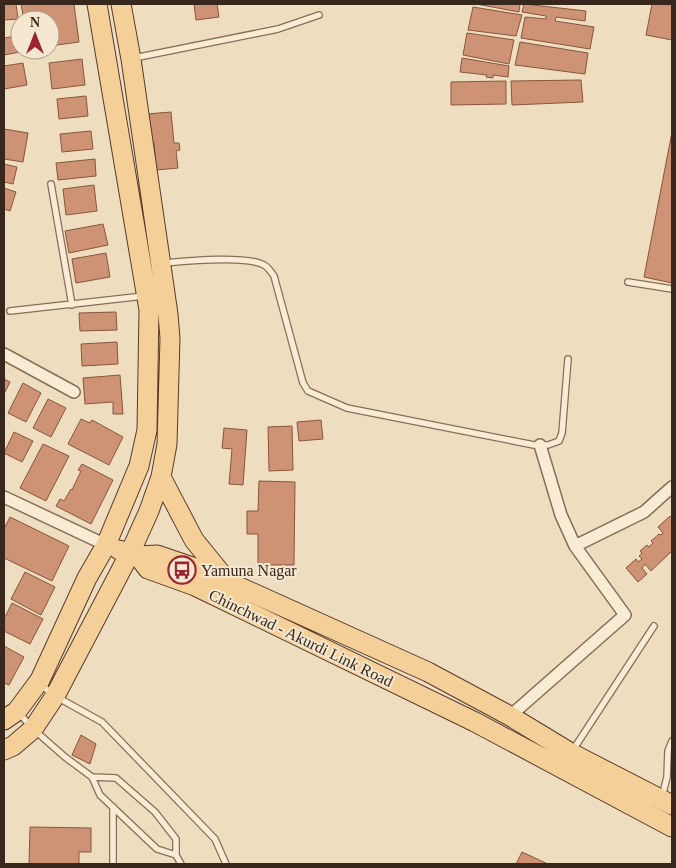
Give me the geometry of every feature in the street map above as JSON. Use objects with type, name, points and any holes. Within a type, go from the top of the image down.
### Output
[{"type":"main road","points":[[10,715],[38,683],[88,578],[106,546],[139,466],[147,430],[149,310],[97,4]]},
{"type":"main road","points":[[4,750],[13,746],[33,729],[54,696],[134,555],[161,477],[166,444],[170,338],[131,59],[121,4]]},
{"type":"main road","points":[[161,477],[194,540],[227,580]]},
{"type":"main road","points":[[106,546],[134,555]]},
{"type":"main road","name":"Chinchwad - Akurdi Link Road","points":[[134,555],[157,555],[227,580],[428,672],[510,716],[571,753],[667,802]]},
{"type":"main road","name":"Chinchwad - Akurdi Link Road","points":[[134,555],[148,569],[196,586],[475,722],[672,828]]},
{"type":"street","points":[[4,354],[74,392]]},
{"type":"street","points":[[510,716],[625,615],[575,546],[561,515],[540,445]]},
{"type":"street","points":[[575,546],[644,512],[672,487]]},
{"type":"street","points":[[4,497],[106,546]]},
{"type":"lane","points":[[131,59],[278,28],[319,15]]},
{"type":"lane","points":[[51,184],[72,305]]},
{"type":"lane","points":[[160,263],[220,259],[266,265],[274,276],[304,383],[308,391],[347,408],[548,445],[559,441],[562,433],[568,359]]},
{"type":"lane","points":[[628,282],[672,289]]},
{"type":"lane","points":[[10,311],[146,296]]},
{"type":"lane","points":[[571,753],[654,626]]},
{"type":"lane","points":[[38,683],[54,696],[102,722],[215,839],[226,864]]},
{"type":"lane","points":[[10,715],[33,729],[65,757],[92,777],[100,796],[157,849],[176,855]]},
{"type":"lane","points":[[667,802],[668,751],[672,741]]},
{"type":"lane","points":[[92,777],[116,778],[155,812],[176,839],[176,855],[180,864]]},
{"type":"lane","points":[[112,807],[113,864]]},
{"type":"building","points":[[4,4],[16,4],[17,10],[10,10],[10,20],[4,20]]},
{"type":"building","points":[[21,4],[74,4],[79,42],[60,45],[60,10],[22,10]]},
{"type":"building","points":[[194,4],[217,4],[219,17],[196,20]]},
{"type":"building","points":[[476,4],[520,4],[519,12]]},
{"type":"building","points":[[524,4],[586,11],[585,21],[556,17],[555,21],[594,27],[590,49],[521,38],[525,17],[546,19],[546,16],[522,12]]},
{"type":"building","points":[[652,4],[672,4],[672,40],[646,35]]},
{"type":"building","points":[[473,7],[522,15],[516,36],[468,30]]},
{"type":"building","points":[[467,33],[514,40],[509,64],[463,55]]},
{"type":"building","points":[[10,37],[10,54],[4,55],[4,38]]},
{"type":"building","points":[[520,42],[588,53],[585,74],[515,65]]},
{"type":"building","points":[[462,58],[509,66],[508,77],[493,75],[493,78],[486,77],[487,75],[460,72]]},
{"type":"building","points":[[82,59],[85,85],[52,89],[49,63]]},
{"type":"building","points":[[23,63],[27,85],[4,89],[4,66]]},
{"type":"building","points":[[581,80],[583,102],[512,105],[511,81]]},
{"type":"building","points":[[506,81],[506,104],[451,105],[451,82]]},
{"type":"building","points":[[86,96],[88,116],[59,119],[57,99]]},
{"type":"building","points":[[171,112],[174,143],[179,143],[180,150],[176,151],[178,168],[156,170],[154,143],[150,144],[147,114]]},
{"type":"building","points":[[4,129],[28,133],[23,162],[4,159]]},
{"type":"building","points":[[91,131],[93,149],[62,152],[60,134]]},
{"type":"building","points":[[672,132],[672,283],[644,277]]},
{"type":"building","points":[[95,159],[96,176],[58,180],[56,163]]},
{"type":"building","points":[[4,164],[17,167],[13,184],[4,182]]},
{"type":"building","points":[[94,185],[97,211],[66,215],[63,189]]},
{"type":"building","points":[[4,188],[16,192],[10,211],[4,209]]},
{"type":"building","points":[[103,224],[108,245],[69,253],[65,231]]},
{"type":"building","points":[[106,253],[110,277],[76,283],[72,259]]},
{"type":"building","points":[[116,312],[117,330],[80,331],[79,313]]},
{"type":"building","points":[[117,342],[118,364],[82,366],[81,344]]},
{"type":"building","points":[[120,375],[123,414],[113,414],[113,402],[85,404],[83,378]]},
{"type":"building","points":[[4,379],[10,382],[4,394]]},
{"type":"building","points":[[23,383],[41,393],[26,422],[8,413]]},
{"type":"building","points":[[48,399],[66,408],[51,437],[33,428]]},
{"type":"building","points":[[81,419],[90,423],[92,420],[123,437],[109,465],[68,444]]},
{"type":"building","points":[[321,420],[323,439],[299,441],[297,422]]},
{"type":"building","points":[[292,426],[293,470],[269,471],[268,427]]},
{"type":"building","points":[[224,428],[247,430],[243,485],[229,484],[232,449],[222,448]]},
{"type":"building","points":[[14,432],[33,441],[22,462],[4,453]]},
{"type":"building","points":[[43,444],[69,456],[46,501],[20,488]]},
{"type":"building","points":[[82,464],[113,480],[91,524],[56,506],[60,499],[64,501],[72,490],[81,471],[78,470]]},
{"type":"building","points":[[259,481],[295,482],[294,565],[258,565],[258,534],[247,534],[247,511],[258,511]]},
{"type":"building","points":[[670,516],[672,518],[672,551],[651,571],[645,564],[642,568],[647,574],[638,582],[626,568],[636,559],[638,562],[642,559],[639,556],[642,553],[640,551],[647,545],[649,547],[653,543],[651,541],[663,533],[658,527]]},
{"type":"building","points":[[10,517],[69,546],[52,581],[4,558],[4,529]]},
{"type":"building","points":[[25,572],[55,587],[41,615],[11,599]]},
{"type":"building","points":[[12,603],[43,619],[30,644],[4,631],[4,619]]},
{"type":"building","points":[[4,646],[24,657],[9,685],[4,683]]},
{"type":"building","points":[[81,735],[96,744],[90,764],[72,755]]},
{"type":"building","points":[[30,827],[91,828],[91,852],[79,852],[79,864],[29,864]]},
{"type":"building","points":[[522,852],[548,864],[516,864]]},
{"type":"place","name":"Yamuna Nagar","points":[[182,570]]}]
